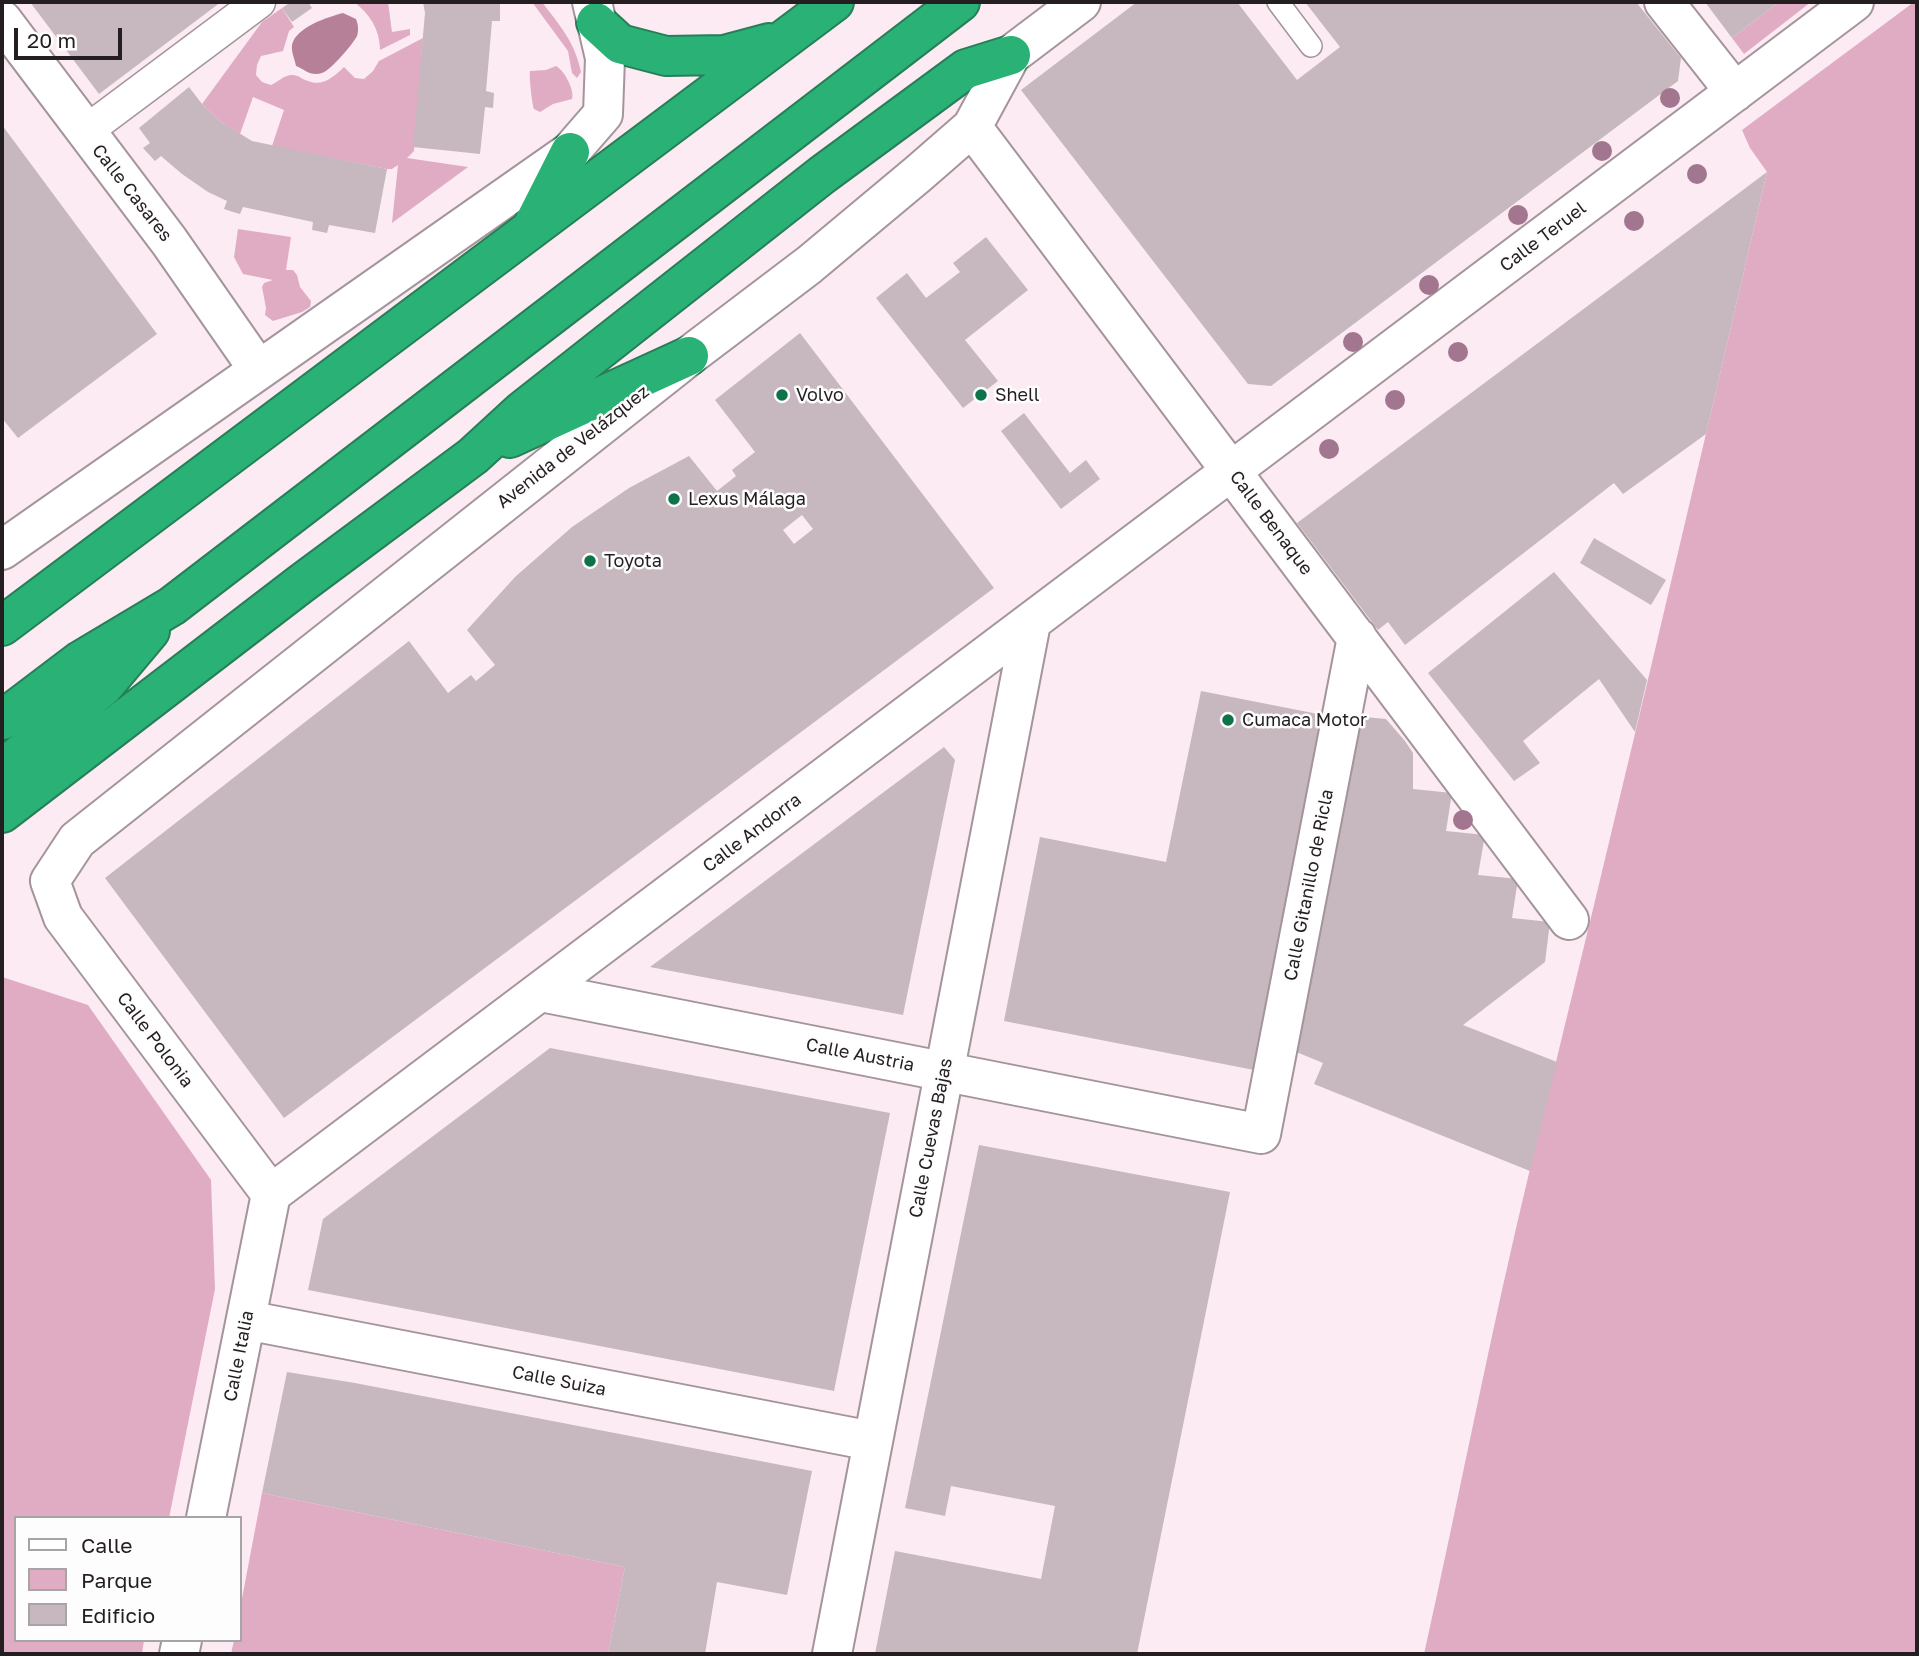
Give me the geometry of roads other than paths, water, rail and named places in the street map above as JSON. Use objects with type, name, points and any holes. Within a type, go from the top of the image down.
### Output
[{"type":"highway","points":[[2,626],[834,2]]},
{"type":"highway","points":[[2,720],[79,661],[172,606],[960,2]]},
{"type":"highway","points":[[590,8],[620,44],[666,56],[724,55],[785,39]]},
{"type":"highway","points":[[2,813],[302,583],[474,456],[522,411],[822,175],[966,69],[1011,55]]},
{"type":"highway","points":[[529,232],[570,152]]},
{"type":"highway","points":[[474,456],[689,356]]},
{"type":"highway","points":[[2,769],[103,687],[172,606]]},
{"type":"street","points":[[85,132],[259,2]]},
{"type":"street","name":"Avenida de Velázquez","points":[[50,881],[77,840],[808,265],[972,127],[1011,55],[1081,2]]},
{"type":"street","points":[[1664,2],[1735,92]]},
{"type":"street","name":"Calle Teruel","points":[[1232,472],[1854,2]]},
{"type":"street","points":[[2,550],[570,152],[603,114],[605,58],[590,8]]},
{"type":"street","name":"Calle Casares","points":[[2,20],[169,241],[258,369]]},
{"type":"street","name":"Calle Benaque","points":[[972,127],[1569,920]]},
{"type":"street","name":"Calle Andorra","points":[[271,1194],[1232,472]]},
{"type":"street","name":"Calle Cuevas Bajas","points":[[832,1654],[1031,623]]},
{"type":"street","name":"Calle Gitanillo de Ricla","points":[[1261,1134],[1357,637]]},
{"type":"street","name":"Calle Polonia","points":[[50,881],[63,917],[271,1194]]},
{"type":"street","name":"Calle Austria","points":[[541,992],[1261,1134]]},
{"type":"street","name":"Calle Italia","points":[[206,1516],[271,1194]]},
{"type":"street","name":"Calle Suiza","points":[[246,1320],[872,1441]]},
{"type":"lane","points":[[1278,2],[1311,46]]},
{"type":"place","name":"Volvo","points":[[782,395]]},
{"type":"place","name":"Shell","points":[[981,395]]},
{"type":"place","name":"Lexus Málaga","points":[[674,499]]},
{"type":"place","name":"Toyota","points":[[590,561]]},
{"type":"place","name":"Cumaca Motor","points":[[1228,720]]}]
